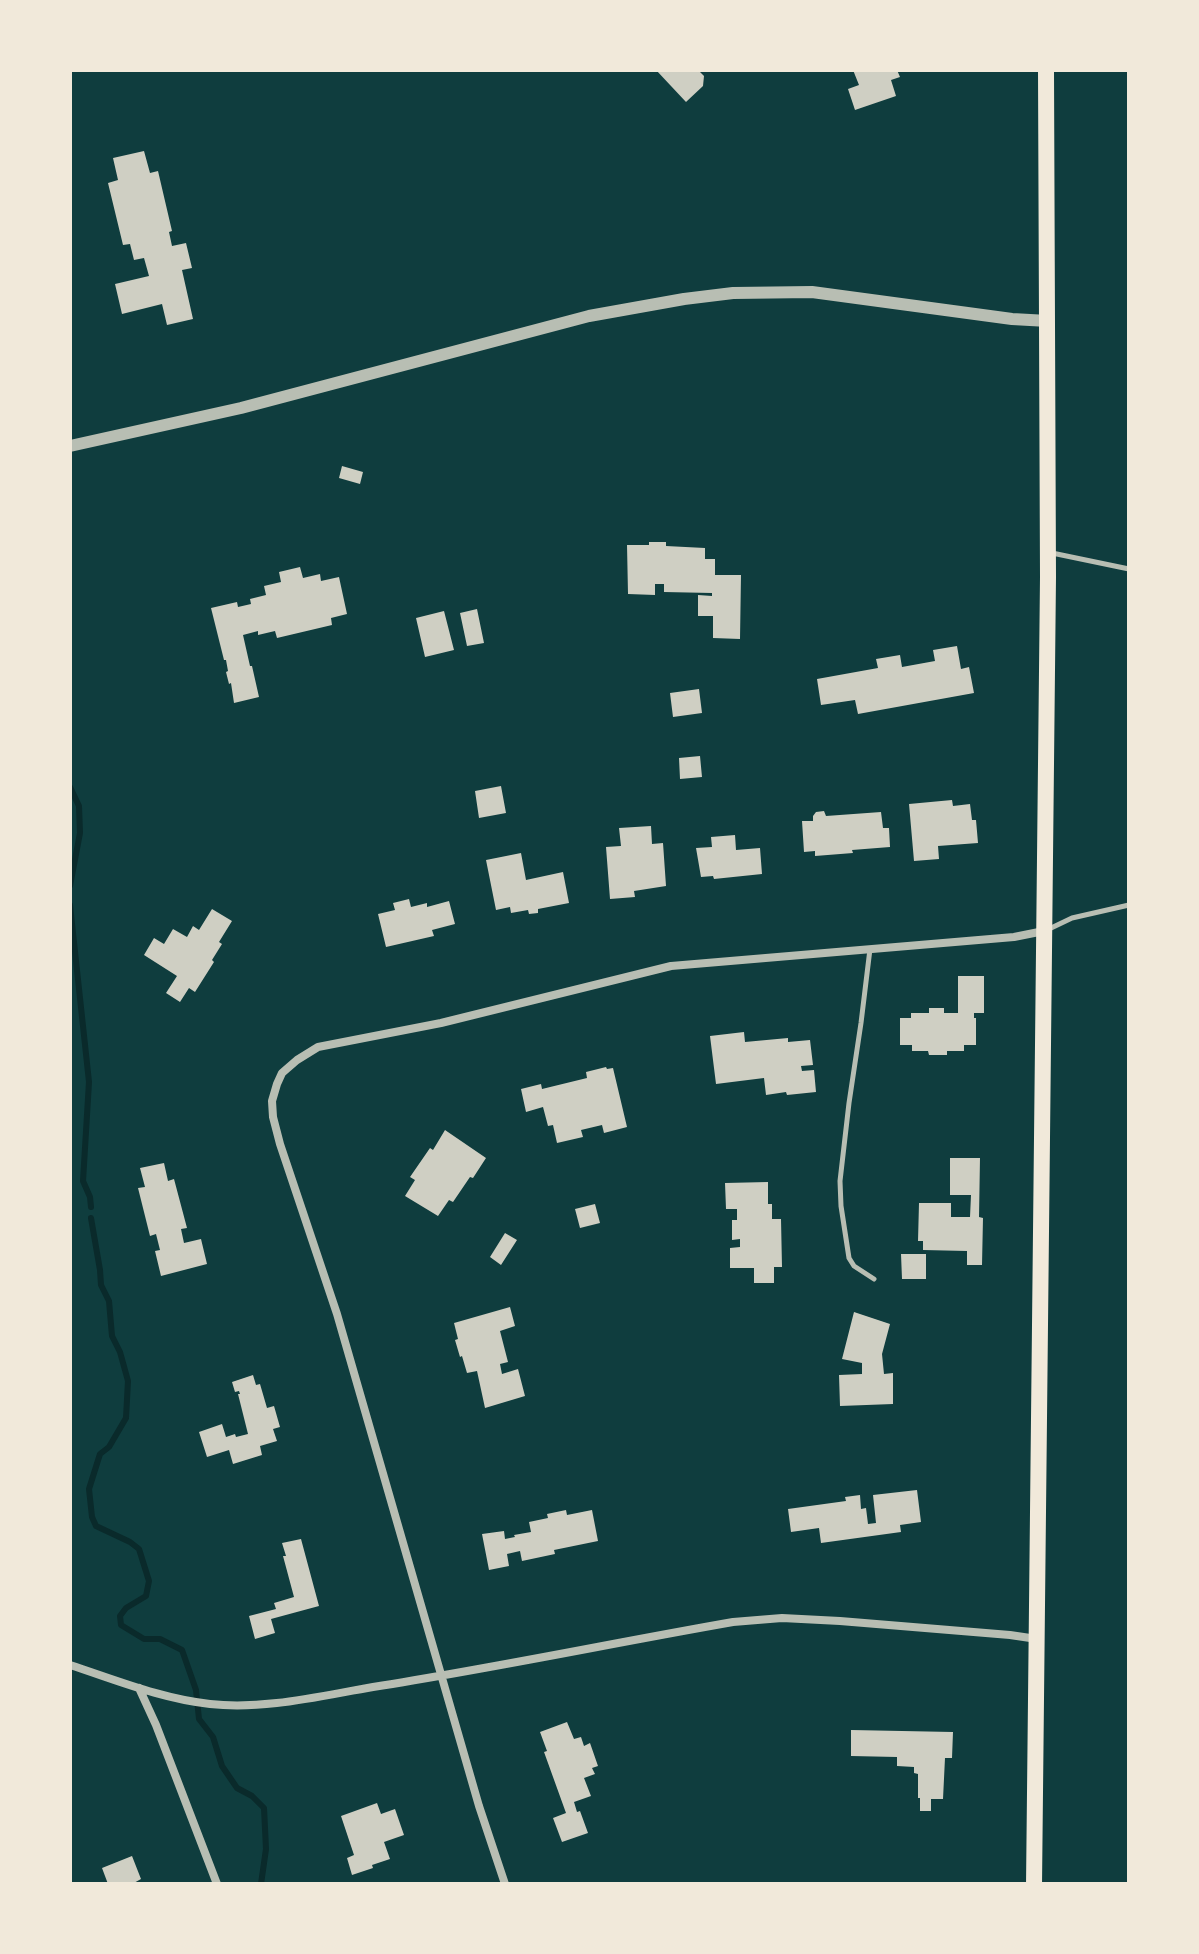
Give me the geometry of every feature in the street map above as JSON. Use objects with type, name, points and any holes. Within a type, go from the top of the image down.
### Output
[{"type":"main road","points":[[1034,1884],[1048,552],[1046,70]]},
{"type":"street","points":[[70,446],[257,404],[589,316],[684,299],[733,293],[812,292],[1012,319],[1048,321]]},
{"type":"street","points":[[505,1884],[479,1806],[337,1314],[280,1144],[272,1101],[282,1073],[318,1047],[441,1023],[671,966],[1014,937],[1044,931]]},
{"type":"street","points":[[70,1665],[188,1701],[251,1705],[442,1676],[733,1622],[782,1618],[1037,1639]]},
{"type":"street","points":[[139,1688],[217,1884]]},
{"type":"lane","points":[[1048,552],[1129,569]]},
{"type":"lane","points":[[1044,931],[1072,918],[1129,905]]},
{"type":"lane","points":[[870,949],[840,1181],[849,1258],[854,1266],[874,1279]]},
{"type":"building","points":[[656,70],[702,70],[703,86],[686,102]]},
{"type":"building","points":[[853,70],[897,70],[900,77],[891,80],[896,96],[855,110],[848,89],[859,85]]},
{"type":"building","points":[[144,151],[150,173],[158,171],[172,231],[169,232],[172,246],[186,243],[192,268],[182,270],[193,319],[167,325],[162,304],[122,314],[115,284],[149,276],[144,258],[134,260],[130,244],[123,245],[108,183],[118,180],[113,158]]},
{"type":"building","points":[[342,466],[363,472],[360,484],[339,478]]},
{"type":"building","points":[[649,542],[705,548],[705,559],[715,559],[715,575],[741,575],[740,639],[713,638],[713,616],[698,616],[698,595],[712,596],[712,593],[664,592],[664,584],[655,584],[655,595],[628,594],[627,545],[649,545]]},
{"type":"building","points":[[300,567],[303,578],[320,574],[321,581],[339,577],[347,614],[331,618],[332,625],[277,638],[275,631],[243,635],[259,697],[234,703],[211,608],[237,602],[238,607],[251,604],[250,599],[266,595],[264,586],[281,582],[279,572]]},
{"type":"building","points":[[477,609],[484,643],[467,646],[460,613]]},
{"type":"building","points":[[444,611],[454,650],[425,657],[416,618]]},
{"type":"building","points":[[957,646],[961,669],[969,667],[974,693],[858,714],[855,700],[821,705],[817,679],[878,668],[876,659],[900,655],[902,667],[935,661],[933,650]]},
{"type":"building","points":[[699,689],[702,713],[673,717],[670,693]]},
{"type":"building","points":[[700,756],[702,777],[680,779],[679,758]]},
{"type":"building","points":[[501,786],[506,813],[479,818],[475,791]]},
{"type":"building","points":[[952,800],[953,806],[970,804],[972,820],[976,820],[978,843],[938,846],[939,859],[914,861],[909,804]]},
{"type":"building","points":[[824,811],[826,816],[881,812],[883,828],[889,828],[890,847],[815,856],[815,851],[804,852],[802,821],[813,821],[816,812]]},
{"type":"building","points":[[651,826],[652,844],[663,843],[666,886],[634,891],[635,897],[610,899],[606,847],[621,846],[619,828]]},
{"type":"building","points":[[735,835],[736,850],[760,848],[762,874],[714,879],[713,876],[701,877],[696,848],[712,847],[711,837]]},
{"type":"building","points":[[521,853],[526,880],[563,872],[569,903],[538,909],[538,913],[529,914],[528,910],[511,913],[510,907],[496,910],[486,860]]},
{"type":"building","points":[[409,899],[411,907],[427,903],[427,907],[449,901],[455,924],[432,930],[434,936],[386,947],[378,914],[395,910],[393,903]]},
{"type":"building","points":[[212,909],[232,921],[219,942],[222,944],[212,960],[214,962],[195,992],[189,988],[180,1002],[166,993],[177,976],[144,955],[154,938],[164,944],[173,929],[187,937],[193,926],[199,930]]},
{"type":"building","points":[[958,976],[984,976],[984,1013],[974,1013],[976,1045],[964,1045],[964,1051],[947,1051],[947,1055],[929,1055],[928,1051],[912,1051],[912,1045],[900,1045],[900,1018],[911,1018],[911,1013],[929,1013],[929,1008],[944,1008],[944,1013],[958,1013]]},
{"type":"building","points":[[744,1032],[745,1042],[788,1038],[788,1042],[810,1040],[813,1065],[801,1066],[802,1071],[814,1070],[816,1092],[766,1095],[764,1078],[716,1084],[710,1036]]},
{"type":"building","points":[[613,1068],[627,1127],[604,1133],[602,1125],[581,1130],[583,1137],[557,1143],[553,1125],[548,1126],[543,1107],[526,1112],[521,1089],[541,1084],[542,1089],[587,1078],[586,1072]]},
{"type":"building","points":[[445,1130],[486,1158],[473,1178],[470,1177],[453,1202],[449,1200],[438,1216],[405,1196],[415,1180],[410,1177]]},
{"type":"building","points":[[950,1158],[980,1158],[982,1265],[967,1265],[967,1251],[923,1250],[923,1241],[918,1241],[919,1203],[951,1203],[951,1217],[970,1217],[971,1195],[950,1195]]},
{"type":"building","points":[[164,1163],[168,1181],[174,1179],[187,1228],[181,1229],[184,1243],[201,1239],[207,1264],[161,1276],[155,1251],[160,1250],[156,1234],[150,1236],[138,1188],[145,1187],[140,1168]]},
{"type":"building","points":[[768,1182],[772,1219],[781,1219],[782,1267],[774,1267],[774,1283],[754,1283],[754,1268],[730,1268],[730,1248],[740,1247],[740,1239],[732,1240],[732,1220],[737,1220],[737,1209],[726,1209],[725,1183]]},
{"type":"building","points":[[595,1204],[600,1223],[580,1228],[575,1209]]},
{"type":"building","points":[[505,1233],[517,1240],[501,1265],[490,1257]]},
{"type":"building","points":[[901,1254],[926,1254],[926,1279],[902,1279]]},
{"type":"building","points":[[510,1307],[515,1326],[500,1331],[508,1362],[500,1364],[502,1374],[518,1369],[525,1396],[485,1408],[477,1371],[467,1373],[460,1357],[454,1323]]},
{"type":"building","points":[[854,1312],[890,1324],[882,1354],[884,1374],[893,1373],[893,1404],[840,1406],[839,1375],[862,1374],[862,1363],[842,1359]]},
{"type":"building","points":[[253,1375],[256,1385],[260,1384],[267,1408],[274,1406],[280,1427],[273,1429],[277,1441],[260,1446],[262,1455],[233,1464],[229,1450],[207,1457],[199,1432],[222,1424],[226,1437],[248,1434],[240,1394],[239,1391],[235,1392],[232,1382]]},
{"type":"building","points":[[917,1490],[921,1522],[900,1525],[901,1532],[821,1543],[819,1528],[791,1532],[788,1509],[846,1501],[845,1497],[860,1495],[861,1509],[866,1508],[868,1524],[876,1523],[873,1495]]},
{"type":"building","points":[[566,1510],[567,1515],[592,1510],[598,1541],[554,1550],[555,1554],[522,1561],[520,1551],[507,1554],[509,1566],[489,1570],[482,1534],[504,1531],[505,1539],[515,1537],[531,1532],[529,1522]]},
{"type":"building","points":[[301,1539],[319,1606],[271,1619],[275,1633],[255,1639],[249,1616],[276,1609],[274,1603],[294,1597],[282,1543]]},
{"type":"building","points":[[567,1722],[574,1739],[581,1737],[584,1746],[590,1743],[598,1766],[592,1768],[595,1774],[584,1778],[591,1796],[574,1802],[588,1833],[562,1842],[553,1818],[566,1813],[540,1732]]},
{"type":"building","points":[[851,1730],[953,1732],[952,1758],[945,1758],[943,1799],[931,1799],[931,1811],[920,1811],[918,1774],[914,1773],[914,1767],[897,1766],[897,1757],[851,1756]]},
{"type":"building","points":[[377,1803],[381,1814],[395,1809],[404,1835],[384,1842],[390,1859],[352,1875],[347,1858],[354,1855],[341,1816]]},
{"type":"building","points":[[132,1856],[141,1879],[132,1884],[108,1884],[102,1868]]},
{"type":"waterway","points":[[70,787],[79,806],[80,833],[70,886]]},
{"type":"waterway","points":[[70,905],[89,1082],[83,1181],[91,1207]]},
{"type":"waterway","points":[[91,1218],[101,1285],[109,1301],[112,1336],[128,1381],[126,1418],[109,1447],[100,1454],[89,1489],[92,1517],[96,1526],[139,1549],[149,1581],[146,1596],[126,1608],[120,1616],[121,1625],[144,1639],[160,1639],[182,1650],[196,1690],[199,1719],[213,1737],[222,1766],[237,1788],[252,1796],[264,1808],[266,1849],[261,1884]]}]
